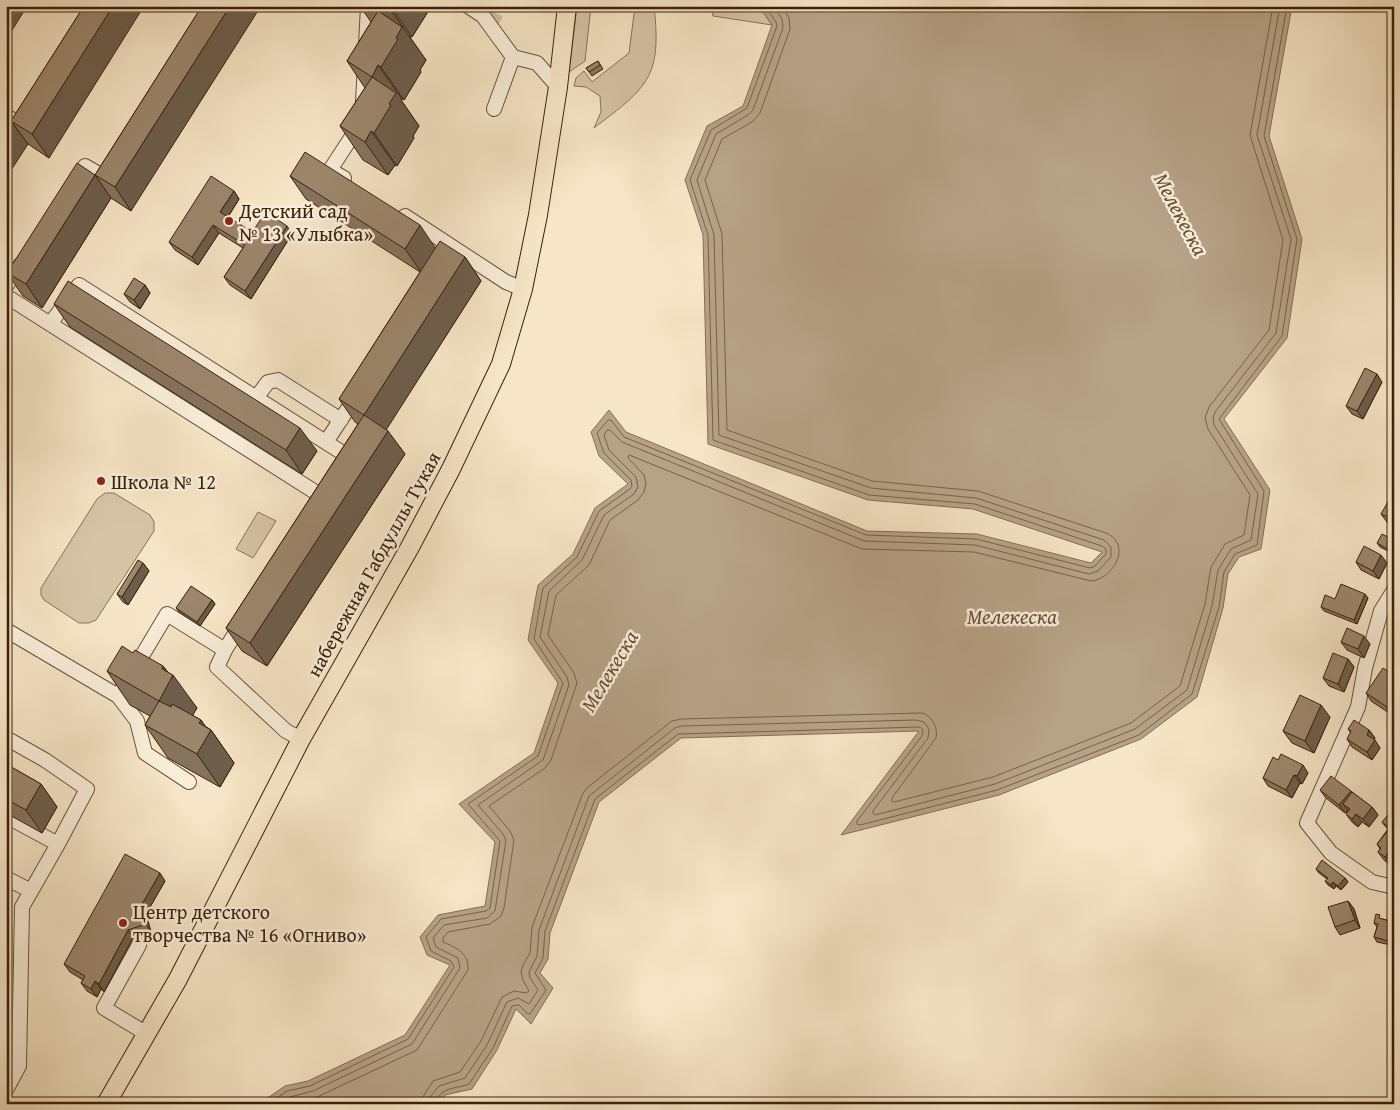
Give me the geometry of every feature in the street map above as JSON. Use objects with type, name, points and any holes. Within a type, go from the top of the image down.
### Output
[{"type":"main road","name":"набережная Габдуллы Тукая","points":[[106,1104],[178,979],[301,739],[410,547],[451,469],[501,364],[523,289],[538,215],[558,87],[567,6]]},
{"type":"street","points":[[353,184],[330,170],[362,121],[368,6]]},
{"type":"street","points":[[468,6],[482,16],[513,57],[537,63],[558,87]]},
{"type":"street","points":[[494,109],[513,57]]},
{"type":"street","points":[[6,116],[20,124],[30,108]]},
{"type":"street","points":[[64,198],[85,166],[104,177],[115,161]]},
{"type":"street","points":[[391,208],[450,251],[506,282],[523,289]]},
{"type":"street","points":[[6,286],[27,254]]},
{"type":"street","points":[[50,324],[79,285],[349,457],[339,473]]},
{"type":"street","points":[[6,296],[326,493],[315,510]]},
{"type":"street","points":[[256,398],[268,382],[278,380],[341,420]]},
{"type":"street","points":[[326,442],[363,387]]},
{"type":"street","points":[[1394,590],[1381,611],[1365,668],[1358,707],[1307,823],[1331,853],[1372,882],[1394,887]]},
{"type":"street","points":[[252,608],[217,666],[286,731],[301,739]]},
{"type":"street","points":[[118,696],[167,614],[225,650]]},
{"type":"street","points":[[6,630],[118,696],[138,721],[145,753],[189,782]]},
{"type":"street","points":[[6,738],[45,760],[87,789],[22,907],[19,1066],[6,1090]]},
{"type":"street","points":[[6,816],[58,844]]},
{"type":"street","points":[[6,878],[31,891]]},
{"type":"street","points":[[139,945],[104,1008],[147,1034]]},
{"type":"shaded area","points":[[577,6],[591,6],[585,61],[569,72]]},
{"type":"shaded area","points":[[635,6],[654,6],[656,49],[653,65],[639,90],[594,128],[601,112],[600,96],[586,87],[574,86],[576,78],[584,71],[592,82],[629,53]]},
{"type":"shaded area","points":[[711,6],[759,6],[772,25],[713,16]]},
{"type":"shaded area","points":[[105,493],[114,493],[150,515],[154,522],[154,531],[96,620],[89,623],[79,623],[44,600],[41,595],[41,588],[97,499]]},
{"type":"shaded area","points":[[258,512],[276,521],[253,558],[236,549]]},
{"type":"water","name":"Мелекеска","points":[[759,6],[1292,6],[1269,136],[1302,239],[1287,338],[1224,419],[1270,490],[1261,549],[1239,557],[1228,574],[1223,608],[1197,697],[1141,739],[999,795],[841,835],[919,731],[681,738],[599,802],[550,933],[548,959],[540,973],[553,988],[531,1024],[516,1009],[497,1050],[472,1089],[445,1095],[440,1104],[259,1104],[285,1086],[308,1081],[405,1035],[450,965],[427,955],[420,937],[438,915],[485,906],[495,842],[459,804],[534,753],[558,683],[528,640],[538,585],[573,554],[595,508],[628,484],[599,456],[591,432],[609,410],[626,432],[867,531],[977,534],[1091,563],[1102,552],[973,509],[868,500],[708,444],[703,235],[685,180],[707,126],[743,106],[772,25]]},
{"type":"building","points":[[84,6],[113,6],[32,134],[11,121]]},
{"type":"building","points":[[202,6],[230,6],[115,187],[95,175]]},
{"type":"building","points":[[368,6],[382,6],[378,11]]},
{"type":"building","points":[[378,11],[402,27],[396,38],[398,39],[381,67],[378,65],[372,77],[347,61]]},
{"type":"building","points":[[598,61],[600,65],[589,72],[586,68]]},
{"type":"building","points":[[372,77],[396,93],[374,133],[371,131],[365,142],[340,126]]},
{"type":"building","points":[[6,118],[11,121],[6,129]]},
{"type":"building","points":[[305,152],[420,225],[405,249],[290,176]]},
{"type":"building","points":[[77,163],[95,175],[26,284],[7,273]]},
{"type":"building","points":[[211,176],[234,191],[220,212],[252,232],[266,212],[287,226],[245,291],[224,277],[245,245],[213,225],[192,257],[169,242]]},
{"type":"building","points":[[440,241],[465,257],[364,415],[339,399]]},
{"type":"building","points":[[134,278],[145,285],[134,300],[124,294]]},
{"type":"building","points":[[68,281],[300,428],[286,450],[54,304]]},
{"type":"building","points":[[1365,368],[1377,374],[1357,411],[1346,406]]},
{"type":"building","points":[[364,415],[388,431],[250,643],[226,628]]},
{"type":"building","points":[[1389,500],[1394,502],[1394,520],[1381,514]]},
{"type":"building","points":[[1382,534],[1394,540],[1393,552],[1377,543]]},
{"type":"building","points":[[1364,546],[1381,555],[1373,571],[1356,562]]},
{"type":"building","points":[[138,560],[143,563],[122,597],[117,594]]},
{"type":"building","points":[[1341,584],[1365,594],[1354,620],[1321,607],[1325,595],[1335,599]]},
{"type":"building","points":[[191,586],[212,600],[197,622],[176,608]]},
{"type":"building","points":[[1347,628],[1364,636],[1358,649],[1341,642]]},
{"type":"building","points":[[1394,641],[1394,653],[1389,651]]},
{"type":"building","points":[[122,646],[133,653],[135,650],[163,666],[162,669],[173,675],[159,701],[107,671]]},
{"type":"building","points":[[1333,653],[1348,659],[1338,684],[1323,678]]},
{"type":"building","points":[[1383,668],[1394,675],[1393,711],[1366,693]]},
{"type":"building","points":[[1300,695],[1321,705],[1305,741],[1283,731]]},
{"type":"building","points":[[159,701],[171,707],[172,704],[201,720],[199,723],[211,730],[197,754],[145,725]]},
{"type":"building","points":[[1394,713],[1394,726],[1388,722]]},
{"type":"building","points":[[1354,720],[1369,730],[1367,735],[1375,740],[1367,752],[1347,739],[1351,731],[1348,729]]},
{"type":"building","points":[[1281,754],[1303,765],[1297,776],[1294,775],[1286,790],[1263,778],[1273,757],[1278,760]]},
{"type":"building","points":[[6,764],[41,784],[26,810],[6,799]]},
{"type":"building","points":[[1331,776],[1351,791],[1339,805],[1320,790]]},
{"type":"building","points":[[1352,792],[1372,807],[1363,819],[1356,814],[1352,819],[1346,814],[1350,809],[1343,804]]},
{"type":"building","points":[[1391,811],[1394,813],[1394,821],[1388,827],[1382,822]]},
{"type":"building","points":[[1391,827],[1394,829],[1394,855],[1392,857],[1388,853],[1385,857],[1378,852],[1381,848],[1377,844]]},
{"type":"building","name":"Центр детского творчества № 16 «Огниво»","points":[[125,854],[160,873],[141,906],[146,924],[128,930],[99,984],[95,981],[91,989],[81,983],[85,976],[64,964]]},
{"type":"building","points":[[1322,860],[1345,878],[1338,886],[1333,882],[1331,885],[1325,881],[1328,878],[1316,869]]},
{"type":"building","points":[[1348,901],[1355,920],[1335,927],[1328,907]]},
{"type":"building","points":[[1376,914],[1380,915],[1379,918],[1393,922],[1388,941],[1374,937],[1378,924],[1374,923]]},
{"type":"tunnel","points":[[490,26],[500,6]]},
{"type":"place","name":"Детский сад № 13 «Улыбка»","points":[[229,221]]},
{"type":"place","name":"Школа № 12","points":[[101,481]]},
{"type":"place","name":"Центр детского творчества № 16 «Огниво»","points":[[123,923]]}]
